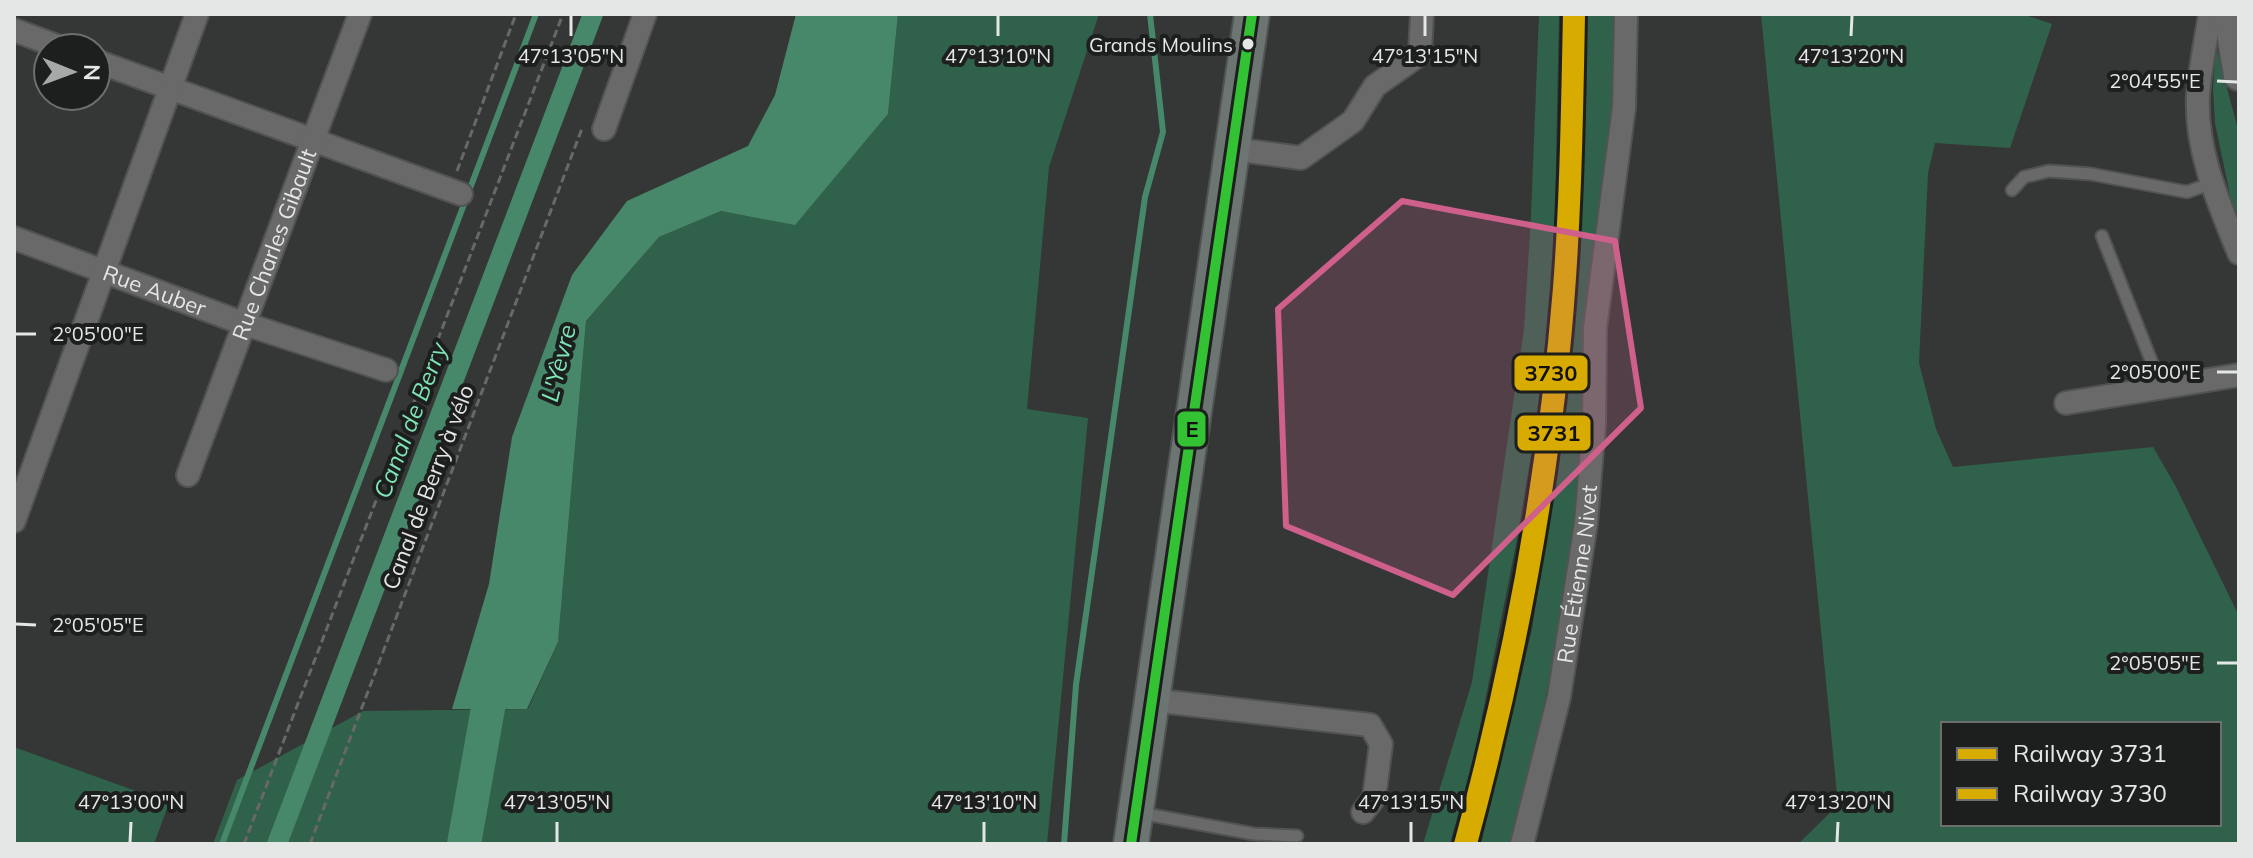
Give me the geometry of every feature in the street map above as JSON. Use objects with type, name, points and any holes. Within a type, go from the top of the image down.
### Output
[{"type":"main road","points":[[1133,828],[1252,14]]},
{"type":"street","points":[[14,521],[197,14]]},
{"type":"street","name":"Rue Charles Gibault","points":[[188,475],[360,14]]},
{"type":"street","points":[[604,129],[645,14]]},
{"type":"street","points":[[1232,149],[1301,158],[1340,131],[1353,121],[1375,86],[1420,54],[1422,14]]},
{"type":"street","name":"Rue Étienne Nivet","points":[[1522,844],[1559,697],[1586,523],[1594,425],[1595,328],[1624,107],[1626,14]]},
{"type":"street","points":[[2212,14],[2198,98],[2203,147],[2212,183],[2239,253]]},
{"type":"street","points":[[2229,14],[2239,75]]},
{"type":"street","points":[[112,67],[455,192]]},
{"type":"street","name":"Rue Auber","points":[[14,238],[245,324],[386,370]]},
{"type":"street","points":[[2066,403],[2239,375]]},
{"type":"street","points":[[1151,700],[1370,725],[1381,744],[1374,798],[1363,812]]},
{"type":"lane","points":[[2012,190],[2024,177],[2049,171],[2091,174],[2187,192],[2212,183]]},
{"type":"lane","points":[[2102,236],[2162,388]]},
{"type":"lane","points":[[1133,828],[1297,836]]},
{"type":"path","points":[[455,192],[516,14]]},
{"type":"path","points":[[244,844],[563,14]]},
{"type":"path","name":"Canal de Berry à vélo","points":[[310,844],[577,141]]},
{"type":"highlighted area","points":[[1402,201],[1615,241],[1641,408],[1453,595],[1286,526],[1278,309]]},
{"type":"shaded area","points":[[898,14],[1099,14],[1049,167],[1027,409],[1088,418],[1047,844],[213,844],[237,780],[363,711],[528,709],[558,642],[586,321],[659,237],[721,211],[795,224],[888,114]]},
{"type":"shaded area","points":[[1539,14],[1559,14],[1554,261],[1541,395],[1517,539],[1474,757],[1450,844],[1423,844],[1472,682],[1524,329]]},
{"type":"shaded area","points":[[1585,14],[1614,14],[1611,149],[1571,569],[1534,755],[1509,844],[1481,844],[1532,629],[1563,433],[1577,297]]},
{"type":"shaded area","points":[[1761,14],[2022,14],[2052,24],[2010,148],[1935,143],[1928,173],[1919,363],[1936,429],[1953,467],[2153,447],[2239,616],[2239,844],[1798,844],[1838,805]]},
{"type":"shaded area","points":[[2216,47],[2239,133],[2239,224],[2234,214],[2215,123],[2213,89]]},
{"type":"shaded area","points":[[14,747],[169,803],[154,844],[14,844]]},
{"type":"water","points":[[796,14],[898,14],[888,114],[795,225],[721,211],[659,237],[586,321],[558,642],[527,709],[452,709],[489,584],[512,437],[572,275],[627,201],[748,146],[775,95]]},
{"type":"waterway","points":[[222,844],[536,14]]},
{"type":"waterway","name":"Canal de Berry","points":[[277,844],[593,14]]},
{"type":"waterway","points":[[1064,844],[1076,685],[1145,197],[1163,132],[1150,14]]},
{"type":"waterway","name":"L'Yèvre","points":[[464,844],[496,663]]},
{"type":"rail line","name":"3730","points":[[1460,844],[1494,706],[1523,568],[1544,428],[1561,254],[1569,14]]},
{"type":"rail line","name":"3731","points":[[1471,844],[1527,604],[1556,421],[1573,231],[1579,14]]},
{"type":"transit line","name":"E","points":[[1131,844],[1252,14]]},
{"type":"place","name":"Grands Moulins","points":[[1248,44]]}]
